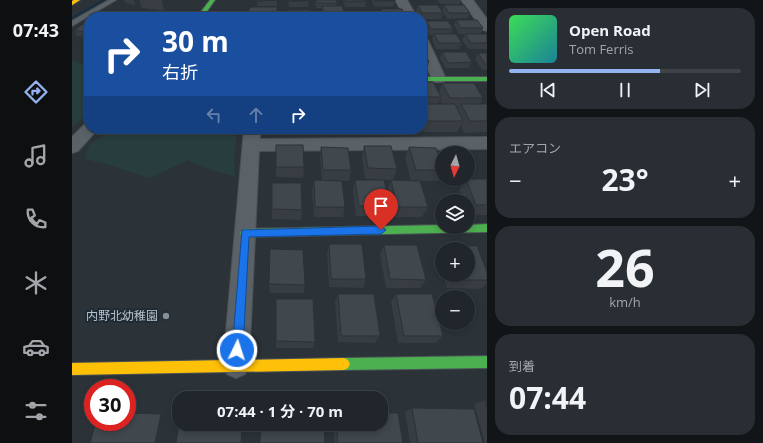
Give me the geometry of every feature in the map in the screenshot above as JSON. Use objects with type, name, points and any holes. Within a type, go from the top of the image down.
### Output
[{"type":"street","points":[[72,3],[78,0]]},
{"type":"street","points":[[204,12],[213,0]]},
{"type":"street","points":[[401,0],[408,12]]},
{"type":"street","points":[[467,0],[487,27]]},
{"type":"street","points":[[427,51],[439,79]]},
{"type":"street","points":[[427,80],[487,79]]},
{"type":"street","points":[[72,146],[85,134]]},
{"type":"street","points":[[236,365],[252,137],[487,143]]},
{"type":"street","points":[[245,233],[487,228]]},
{"type":"street","points":[[72,369],[236,365],[487,362]]},
{"type":"lane","points":[[92,12],[113,0]]},
{"type":"lane","points":[[72,24],[84,17]]},
{"type":"green space","points":[[72,60],[84,65],[84,117],[72,127]]},
{"type":"green space","points":[[106,134],[236,134],[234,159],[235,176],[211,170],[188,160],[149,178],[110,165],[85,159],[89,145]]},
{"type":"building","points":[[309,0],[309,1],[289,1]]},
{"type":"building","points":[[316,0],[336,0],[337,3],[317,3]]},
{"type":"building","points":[[345,0],[365,0],[366,1],[346,2]]},
{"type":"building","points":[[395,0],[395,1],[375,1]]},
{"type":"building","points":[[418,5],[438,5],[443,13],[427,13],[422,12]]},
{"type":"building","points":[[444,5],[464,5],[470,13],[449,13]]},
{"type":"building","points":[[322,6],[342,6],[344,12],[324,12]]},
{"type":"building","points":[[250,7],[277,7],[277,12],[248,12]]},
{"type":"building","points":[[381,9],[402,9],[403,12],[382,12]]},
{"type":"building","points":[[289,10],[310,10],[310,12],[289,12]]},
{"type":"building","points":[[456,20],[477,20],[483,28],[461,28]]},
{"type":"building","points":[[427,21],[448,21],[453,29],[431,29]]},
{"type":"building","points":[[84,23],[84,32],[75,30]]},
{"type":"building","points":[[434,34],[456,34],[462,43],[439,43]]},
{"type":"building","points":[[465,34],[487,34],[487,43],[471,43]]},
{"type":"building","points":[[442,52],[466,52],[472,62],[448,63]]},
{"type":"building","points":[[478,53],[487,53],[487,64],[485,64]]},
{"type":"building","points":[[427,82],[433,82],[441,97],[427,97]]},
{"type":"building","points":[[442,83],[474,83],[483,98],[450,98]]},
{"type":"building","points":[[427,104],[455,104],[463,121],[428,121]]},
{"type":"building","points":[[461,104],[487,104],[487,121],[470,121]]},
{"type":"building","points":[[276,145],[303,145],[304,167],[276,167]]},
{"type":"building","points":[[364,146],[391,146],[397,169],[368,168]]},
{"type":"building","points":[[321,147],[348,148],[351,170],[323,170]]},
{"type":"building","points":[[409,147],[435,148],[435,170],[416,170]]},
{"type":"building","points":[[475,179],[487,179],[487,205],[476,205],[475,194],[472,194],[469,186],[475,186]]},
{"type":"building","points":[[314,180],[342,181],[345,207],[315,207]]},
{"type":"building","points":[[355,180],[384,180],[390,206],[359,206]]},
{"type":"building","points":[[391,180],[420,181],[428,207],[397,207]]},
{"type":"building","points":[[272,183],[301,183],[302,210],[272,209]]},
{"type":"building","points":[[329,244],[362,244],[366,279],[331,279]]},
{"type":"building","points":[[384,245],[417,245],[426,280],[390,279]]},
{"type":"building","points":[[475,246],[477,246],[487,272],[487,280],[475,280]]},
{"type":"building","points":[[270,249],[303,250],[305,285],[269,284]]},
{"type":"building","points":[[338,294],[374,294],[380,336],[341,336]]},
{"type":"building","points":[[396,294],[432,294],[435,305],[435,330],[441,330],[443,336],[404,336]]},
{"type":"building","points":[[276,299],[313,299],[315,342],[276,341]]},
{"type":"building","points":[[412,408],[474,409],[483,443],[418,443]]},
{"type":"building","points":[[136,413],[161,414],[155,443],[90,443],[93,431],[136,431]]},
{"type":"building","points":[[388,413],[398,413],[403,443],[338,443],[337,431],[388,431]]},
{"type":"building","points":[[178,431],[242,431],[241,443],[176,443]]},
{"type":"building","points":[[261,431],[324,431],[325,443],[260,443]]},
{"type":"waterway","points":[[84,12],[105,0]]},
{"type":"waterway","points":[[72,19],[84,12]]},
{"type":"traffic: fast","points":[[204,12],[213,0]]},
{"type":"traffic: fast","points":[[427,79],[487,79]]},
{"type":"traffic: fast","points":[[245,233],[487,228]]},
{"type":"traffic: fast","points":[[344,364],[487,362]]},
{"type":"traffic: slow","points":[[72,3],[78,0]]},
{"type":"traffic: slow","points":[[72,369],[344,364]]},
{"type":"place","name":"内野北幼稚園","points":[[166,316]]},
{"type":"route","points":[[237,350],[245,233],[381,230]]}]
